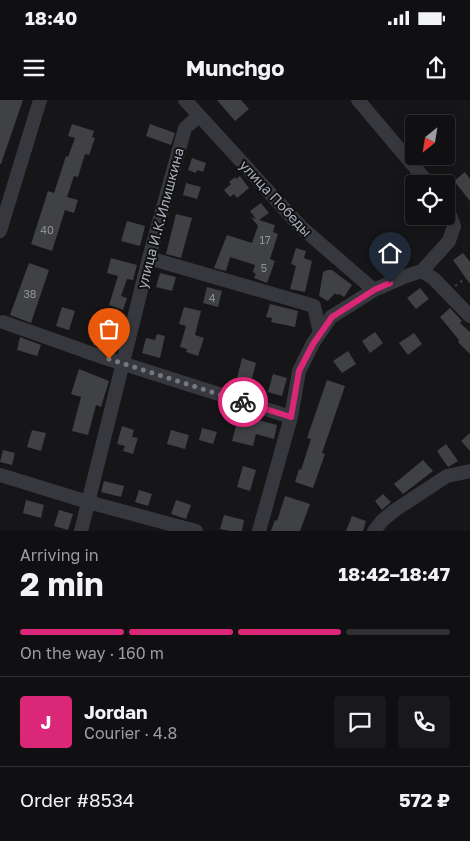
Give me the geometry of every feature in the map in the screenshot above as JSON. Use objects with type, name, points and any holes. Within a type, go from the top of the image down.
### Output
[{"type":"street","points":[[0,231],[40,100]]},
{"type":"street","name":"улица Победы","points":[[185,100],[301,227],[374,290]]},
{"type":"street","points":[[358,100],[421,175]]},
{"type":"street","name":"улица И.К.Илишкина","points":[[81,531],[149,258],[185,128],[199,116]]},
{"type":"street","points":[[259,531],[291,417],[299,371],[320,333],[332,317],[374,290],[422,271],[449,241],[454,225]]},
{"type":"street","points":[[149,258],[314,306],[320,333]]},
{"type":"street","points":[[422,271],[434,279],[470,316]]},
{"type":"street","points":[[3,322],[122,364],[291,417]]},
{"type":"street","points":[[374,531],[395,510],[447,476],[470,470]]},
{"type":"street","points":[[0,475],[88,502],[196,531]]},
{"type":"path","points":[[447,292],[470,275]]},
{"type":"building","points":[[0,100],[23,100],[1,164],[0,164]]},
{"type":"building","points":[[217,100],[241,100],[249,109],[235,121]]},
{"type":"building","points":[[72,124],[94,131],[92,137],[95,138],[89,155],[85,154],[78,177],[74,176],[67,197],[78,200],[74,213],[65,210],[52,251],[31,244],[48,191],[54,193],[66,156],[68,157],[75,138],[68,136]]},
{"type":"building","points":[[150,124],[175,133],[171,145],[146,136]]},
{"type":"building","points":[[192,158],[206,163],[203,172],[197,170],[196,173],[188,170]]},
{"type":"building","points":[[465,172],[470,179],[470,201],[455,182]]},
{"type":"building","points":[[240,176],[249,188],[237,198],[234,194],[230,197],[224,190],[231,184],[229,182],[235,177],[236,179]]},
{"type":"building","points":[[186,183],[201,187],[197,199],[183,195]]},
{"type":"building","points":[[261,203],[269,213],[259,220],[275,225],[273,232],[278,234],[270,259],[275,261],[267,283],[254,278],[256,274],[253,272],[255,265],[230,257],[226,271],[214,268],[227,235],[252,243],[258,226],[251,217],[256,219],[250,211]]},
{"type":"building","points":[[176,214],[192,218],[181,258],[166,254]]},
{"type":"building","points":[[127,221],[145,226],[140,246],[121,241]]},
{"type":"building","points":[[296,248],[306,251],[304,258],[312,261],[305,292],[290,289],[296,266],[291,264]]},
{"type":"building","points":[[463,253],[470,262],[470,284],[453,260]]},
{"type":"building","points":[[111,258],[137,265],[133,280],[127,279],[121,296],[127,298],[123,310],[109,305],[118,276],[107,273]]},
{"type":"building","points":[[29,263],[49,270],[31,323],[10,315]]},
{"type":"building","points":[[332,270],[352,285],[344,297],[335,293],[328,301],[319,296],[323,272]]},
{"type":"building","points":[[160,273],[176,277],[172,291],[156,287]]},
{"type":"building","points":[[207,287],[222,291],[218,307],[203,303]]},
{"type":"building","points":[[420,288],[429,299],[416,309],[407,298]]},
{"type":"building","points":[[270,304],[298,311],[295,327],[271,322],[272,318],[266,317]]},
{"type":"building","points":[[62,307],[75,311],[69,330],[56,326]]},
{"type":"building","points":[[184,307],[201,311],[195,335],[204,338],[198,356],[186,352],[187,349],[180,347],[186,326],[179,324]]},
{"type":"building","points":[[450,308],[462,321],[460,323],[470,332],[470,354],[458,342],[459,340],[440,317]]},
{"type":"building","points":[[100,321],[121,327],[114,349],[102,345],[101,347],[93,345]]},
{"type":"building","points":[[375,332],[383,343],[370,353],[362,341]]},
{"type":"building","points":[[414,333],[422,344],[408,355],[399,343]]},
{"type":"building","points":[[157,334],[165,336],[160,358],[142,353],[146,338],[155,340]]},
{"type":"building","points":[[20,337],[41,345],[37,356],[17,350]]},
{"type":"building","points":[[348,351],[356,364],[342,373],[333,361]]},
{"type":"building","points":[[242,358],[256,363],[251,382],[237,378]]},
{"type":"building","points":[[79,369],[109,381],[101,407],[96,405],[88,435],[72,431],[81,397],[71,394]]},
{"type":"building","points":[[273,374],[287,378],[282,396],[268,392]]},
{"type":"building","points":[[327,380],[345,386],[322,453],[325,454],[313,488],[295,482],[311,439],[307,438]]},
{"type":"building","points":[[239,415],[277,425],[274,439],[256,434],[253,446],[232,441]]},
{"type":"building","points":[[122,426],[134,430],[132,437],[138,438],[133,454],[123,451],[125,446],[117,444]]},
{"type":"building","points":[[202,428],[217,432],[213,444],[199,440]]},
{"type":"building","points":[[32,430],[46,433],[41,451],[27,447]]},
{"type":"building","points":[[171,430],[189,435],[185,449],[167,444]]},
{"type":"building","points":[[470,433],[470,451],[461,441]]},
{"type":"building","points":[[446,444],[458,461],[448,467],[437,451]]},
{"type":"building","points":[[3,450],[15,453],[12,465],[0,462]]},
{"type":"building","points":[[423,460],[433,471],[403,494],[394,484]]},
{"type":"building","points":[[243,466],[256,470],[250,491],[237,487]]},
{"type":"building","points":[[104,481],[124,486],[121,497],[101,492]]},
{"type":"building","points":[[139,490],[152,494],[148,506],[135,502]]},
{"type":"building","points":[[383,494],[391,502],[382,510],[375,501]]},
{"type":"building","points":[[285,496],[310,504],[300,531],[271,531],[275,520],[277,521]]},
{"type":"building","points":[[26,500],[44,505],[41,518],[23,513]]},
{"type":"building","points":[[176,500],[191,505],[186,519],[171,514]]},
{"type":"building","points":[[59,510],[73,514],[68,530],[54,526]]},
{"type":"building","points":[[224,515],[244,520],[242,531],[220,529]]},
{"type":"building","points":[[352,516],[366,521],[363,531],[346,531]]},
{"type":"way so far","points":[[109,359],[243,402]]},
{"type":"route","points":[[243,402],[291,417],[299,371],[313,344],[332,317],[374,290],[390,283]]}]
